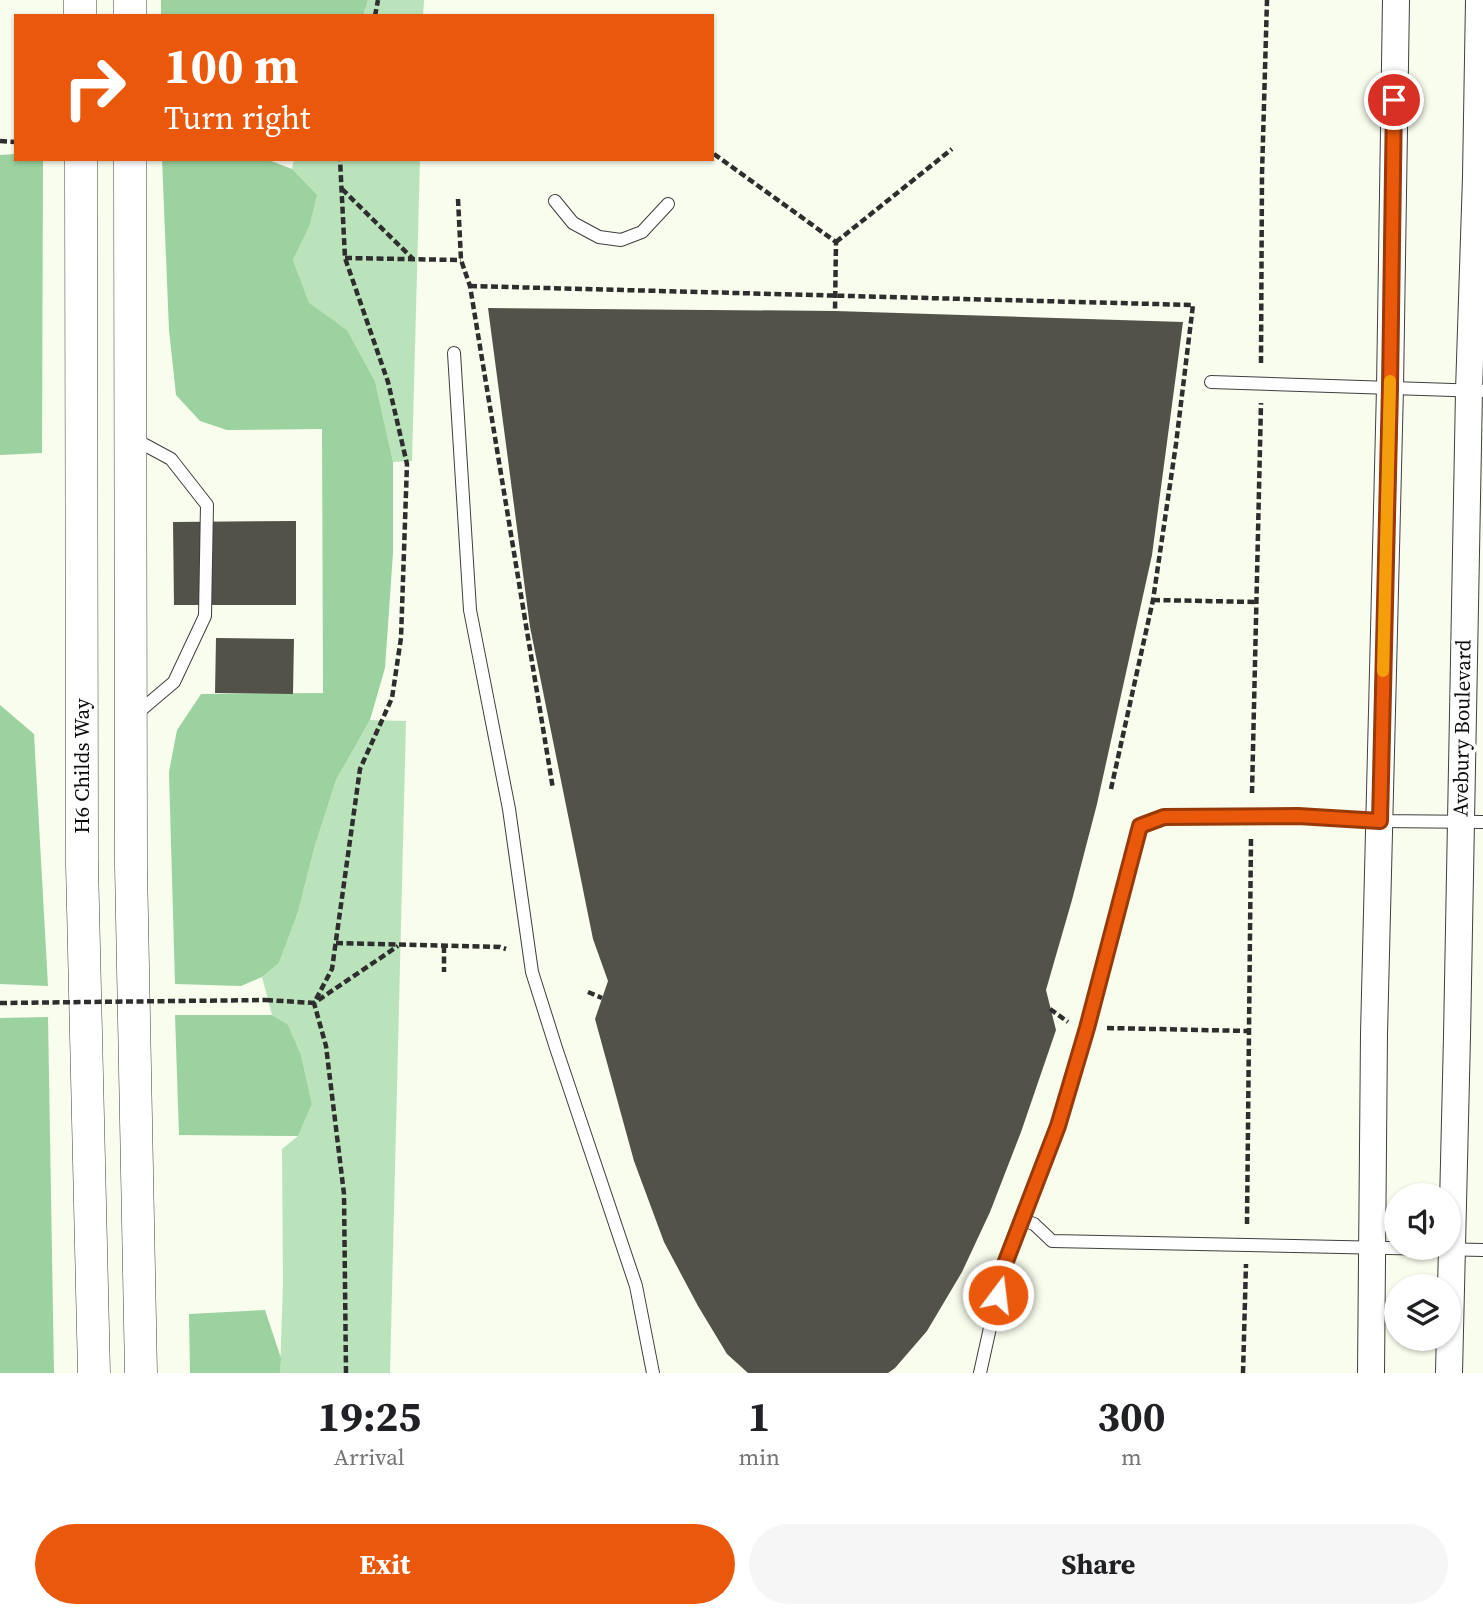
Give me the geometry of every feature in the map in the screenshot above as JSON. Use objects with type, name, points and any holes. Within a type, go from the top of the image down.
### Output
[{"type":"street","points":[[1371,1373],[1374,1034],[1390,388],[1396,0]]},
{"type":"street","name":"Avebury Boulevard","points":[[1454,1183],[1457,1036],[1472,822],[1475,190],[1479,0]]},
{"type":"street","name":"H6 Childs Way","points":[[80,161],[82,864],[93,1373]]},
{"type":"street","points":[[130,161],[131,880],[142,1373]]},
{"type":"street","name":"Avebury Boulevard","points":[[1449,1373],[1452,1260]]},
{"type":"lane","points":[[555,201],[573,223],[599,237],[621,240],[642,232],[668,204]]},
{"type":"lane","points":[[454,353],[470,610],[509,809],[530,957],[556,1048],[636,1286],[653,1373]]},
{"type":"lane","points":[[1211,382],[1476,391]]},
{"type":"lane","points":[[131,437],[171,459],[207,505],[205,617],[174,682],[131,718]]},
{"type":"lane","points":[[980,1373],[1003,1269],[1058,1126],[1087,1028],[1140,826],[1164,817],[1200,816],[1298,816],[1380,821],[1472,822]]},
{"type":"lane","points":[[1023,1220],[1034,1224],[1052,1241],[1384,1247]]},
{"type":"lane","points":[[1461,1250],[1483,1251]]},
{"type":"path","points":[[1243,1373],[1267,0]]},
{"type":"path","points":[[835,311],[836,242],[952,149]]},
{"type":"path","points":[[714,154],[836,242]]},
{"type":"path","points":[[340,161],[345,258],[388,382],[407,464],[401,638],[392,698],[360,769],[332,969],[314,1003],[326,1046],[344,1194],[346,1373]]},
{"type":"path","points":[[341,188],[413,259]]},
{"type":"path","points":[[458,199],[461,260],[470,286],[553,789]]},
{"type":"path","points":[[345,258],[461,260]]},
{"type":"path","points":[[470,286],[1193,305],[1153,600],[1111,789]]},
{"type":"path","points":[[1153,600],[1256,602]]},
{"type":"path","points":[[336,943],[500,947],[530,957]]},
{"type":"path","points":[[0,1003],[266,1000],[314,1003],[398,946]]},
{"type":"path","points":[[444,946],[444,972]]},
{"type":"path","points":[[588,992],[602,998]]},
{"type":"path","points":[[1050,1009],[1069,1023],[1087,1028],[1250,1031]]},
{"type":"green space","points":[[161,0],[368,0],[364,14],[161,14]]},
{"type":"green space","points":[[368,0],[424,0],[423,14],[364,14]]},
{"type":"green space","points":[[14,154],[14,161],[43,161],[42,453],[0,455],[0,155]]},
{"type":"green space","points":[[162,161],[271,161],[292,169],[317,195],[309,227],[293,260],[309,303],[347,330],[375,381],[393,462],[393,553],[385,668],[370,720],[336,780],[298,912],[279,963],[262,977],[241,986],[175,984],[169,772],[177,730],[201,694],[323,693],[322,429],[227,430],[200,421],[176,395],[169,330]]},
{"type":"green space","points":[[294,161],[420,161],[412,461],[393,462],[375,381],[347,330],[309,304],[293,260],[309,227],[292,169]]},
{"type":"green space","points":[[0,705],[34,734],[48,986],[0,984]]},
{"type":"green space","points":[[370,720],[406,721],[390,1373],[280,1373],[283,1283],[282,1149],[298,1136],[312,1104],[301,1055],[288,1026],[272,1015],[262,977],[279,963],[298,912],[336,780]]},
{"type":"green space","points":[[175,1015],[272,1015],[288,1025],[301,1055],[312,1104],[298,1136],[179,1135]]},
{"type":"green space","points":[[48,1017],[54,1373],[0,1373],[0,1018]]},
{"type":"green space","points":[[265,1310],[281,1358],[280,1373],[190,1373],[189,1314]]},
{"type":"building","points":[[488,308],[835,311],[1183,322],[1152,555],[1097,804],[1046,990],[1056,1030],[990,1212],[962,1272],[927,1331],[888,1373],[748,1373],[727,1354],[664,1242],[634,1161],[595,1019],[608,981],[593,939],[530,627]]},
{"type":"building","points":[[296,521],[296,605],[174,605],[173,522]]},
{"type":"building","points":[[216,638],[294,639],[293,694],[215,693]]},
{"type":"slow traffic","points":[[1383,671],[1390,381]]},
{"type":"route","points":[[998,1295],[1003,1269],[1058,1126],[1087,1028],[1140,826],[1164,817],[1298,816],[1380,821],[1394,100]]}]
